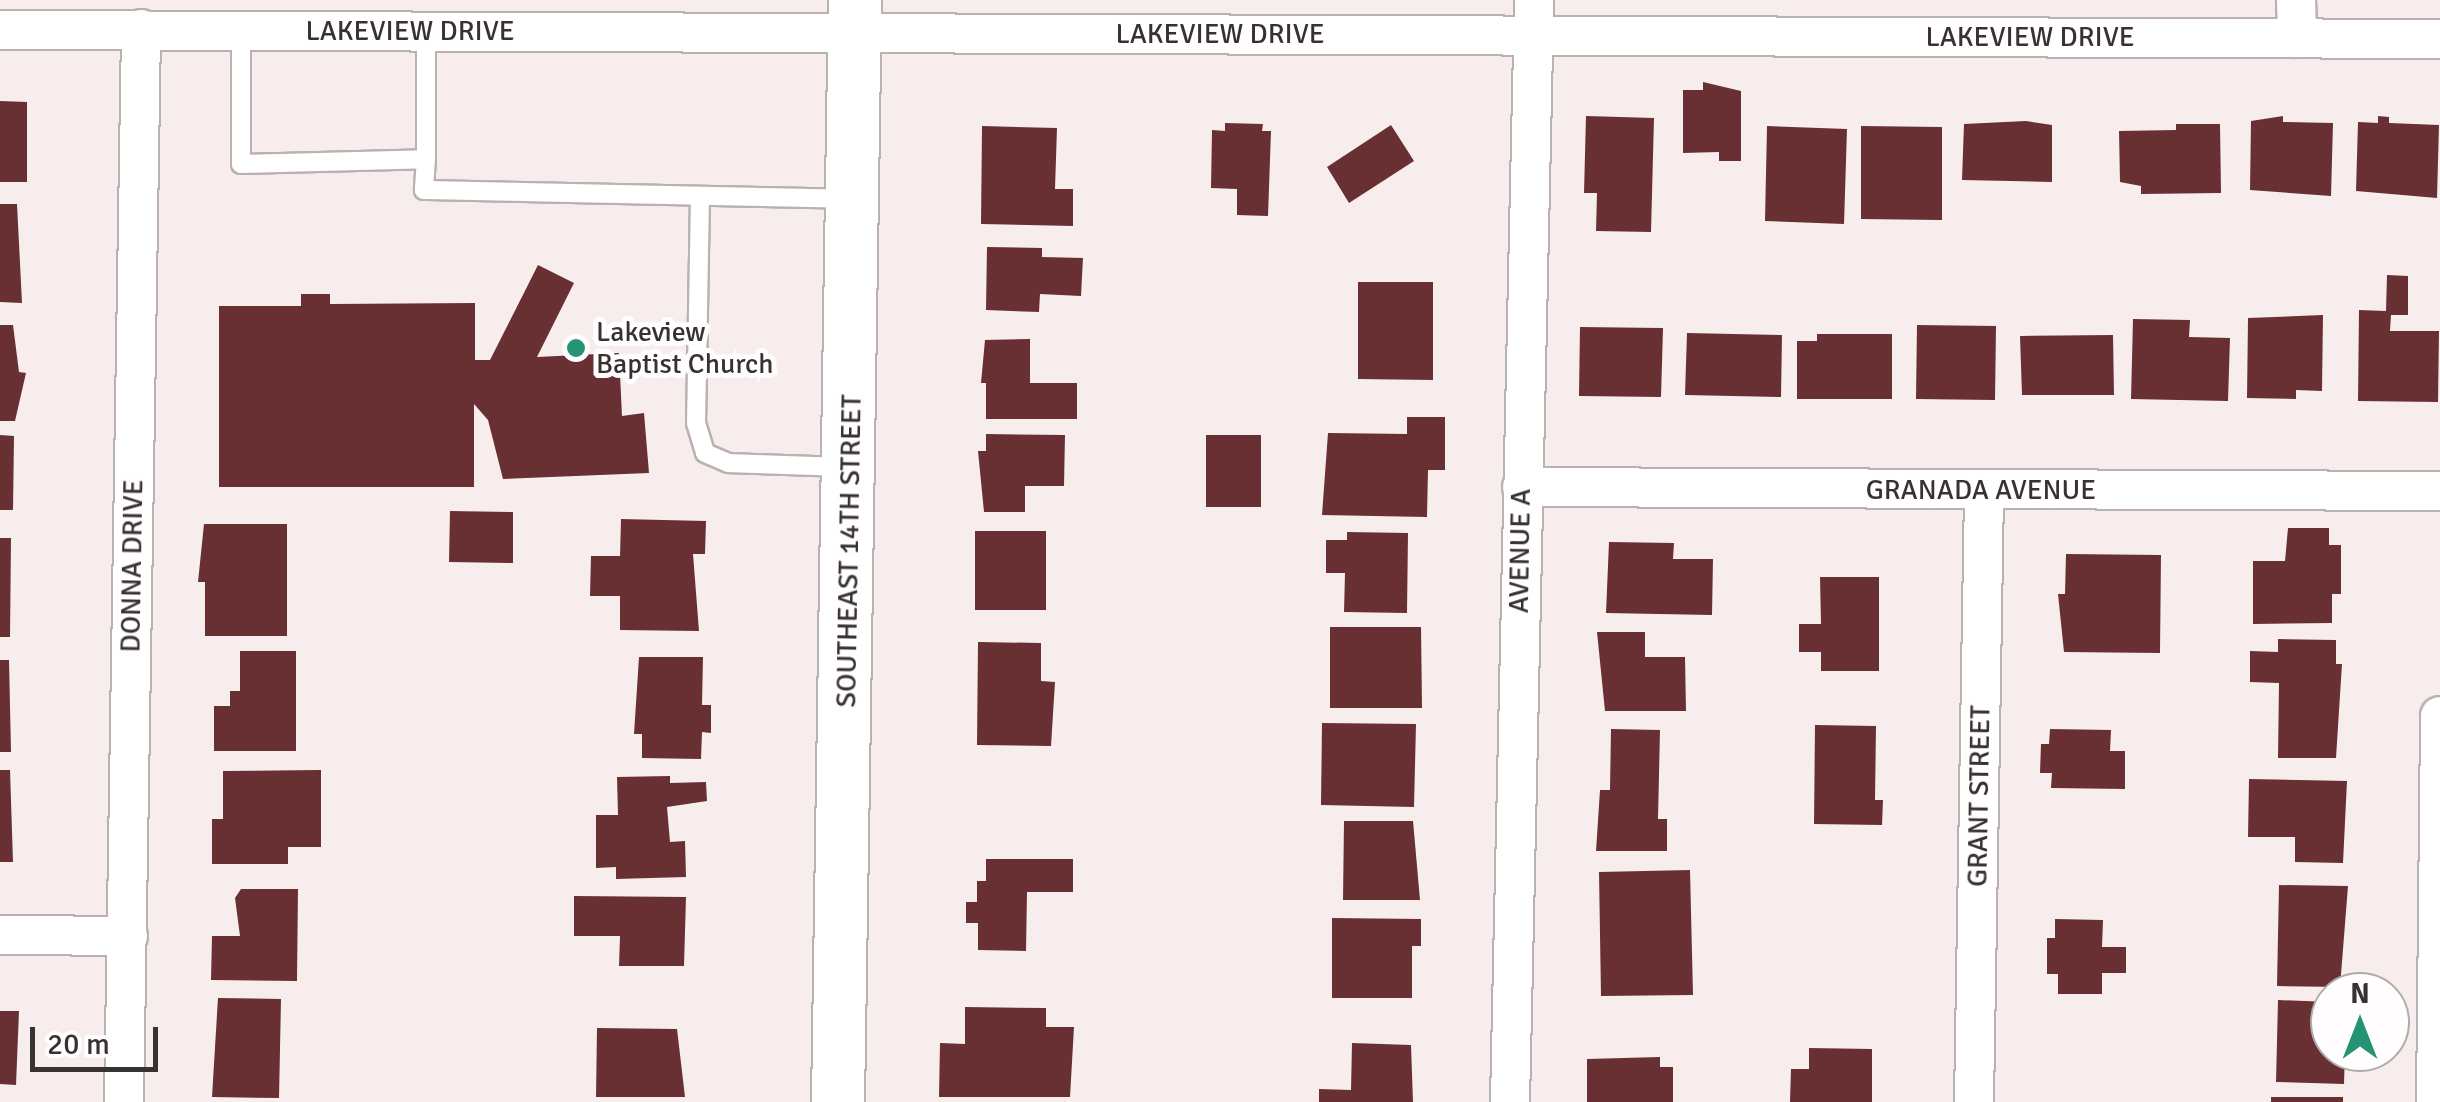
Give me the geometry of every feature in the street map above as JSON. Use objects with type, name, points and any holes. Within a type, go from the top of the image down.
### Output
[{"type":"street","points":[[2296,0],[2296,38]]},
{"type":"street","name":"LAKEVIEW DRIVE","points":[[0,30],[426,31],[855,16],[1534,17],[2440,39]]},
{"type":"street","name":"SOUTHEAST 14TH STREET","points":[[838,1102],[852,468],[855,16]]},
{"type":"street","name":"AVENUE A","points":[[1510,1102],[1534,17]]},
{"type":"street","name":"DONNA DRIVE","points":[[124,1102],[141,30]]},
{"type":"street","name":"GRANADA AVENUE","points":[[1522,487],[2440,491]]},
{"type":"street","name":"GRANT STREET","points":[[1974,1102],[1984,490]]},
{"type":"street","points":[[2436,1102],[2440,716]]},
{"type":"street","points":[[0,936],[128,936]]},
{"type":"lane","points":[[241,30],[241,164],[426,159]]},
{"type":"lane","points":[[426,31],[424,190],[854,199]]},
{"type":"lane","points":[[700,196],[696,423],[705,454],[728,463],[852,468]]},
{"type":"building","points":[[1703,82],[1741,91],[1741,161],[1719,161],[1719,152],[1683,153],[1683,90],[1703,90]]},
{"type":"building","points":[[0,101],[27,102],[27,182],[0,182]]},
{"type":"building","points":[[1586,116],[1654,118],[1651,232],[1596,231],[1597,193],[1584,193]]},
{"type":"building","points":[[2283,116],[2283,122],[2333,123],[2331,196],[2250,190],[2251,121]]},
{"type":"building","points":[[2378,116],[2389,117],[2389,123],[2439,125],[2437,198],[2356,191],[2358,122],[2378,123]]},
{"type":"building","points":[[2026,121],[2052,125],[2052,182],[1962,180],[1964,124]]},
{"type":"building","points":[[1225,123],[1263,124],[1262,131],[1271,131],[1268,216],[1237,215],[1237,189],[1211,188],[1212,130],[1225,131]]},
{"type":"building","points":[[2176,124],[2220,124],[2221,193],[2141,194],[2141,186],[2120,182],[2119,131],[2176,130]]},
{"type":"building","points":[[1391,125],[1414,161],[1349,203],[1327,167]]},
{"type":"building","points":[[982,126],[1057,128],[1055,189],[1073,189],[1073,226],[981,224]]},
{"type":"building","points":[[1767,126],[1847,129],[1844,224],[1765,221]]},
{"type":"building","points":[[1861,126],[1942,127],[1942,220],[1861,219]]},
{"type":"building","points":[[0,204],[17,204],[22,303],[0,302]]},
{"type":"building","points":[[987,247],[1042,248],[1042,257],[1083,258],[1081,296],[1040,294],[1039,312],[986,310]]},
{"type":"building","points":[[538,265],[574,283],[537,357],[619,353],[622,416],[644,413],[649,473],[503,479],[488,420],[474,404],[474,487],[219,487],[219,306],[301,306],[301,294],[330,294],[330,304],[475,303],[475,360],[490,360]]},
{"type":"building","points":[[2387,275],[2408,276],[2408,315],[2391,315],[2390,331],[2439,331],[2438,402],[2358,401],[2359,310],[2386,311]]},
{"type":"building","points":[[1358,282],[1433,282],[1433,380],[1358,379]]},
{"type":"building","points":[[2323,315],[2322,391],[2296,390],[2296,399],[2247,398],[2248,318]]},
{"type":"building","points":[[2133,319],[2190,320],[2189,337],[2230,338],[2228,401],[2131,399]]},
{"type":"building","points":[[0,325],[13,325],[19,372],[26,373],[15,421],[0,421]]},
{"type":"building","points":[[1917,325],[1996,326],[1995,400],[1916,399]]},
{"type":"building","points":[[1580,327],[1663,328],[1661,397],[1579,396]]},
{"type":"building","points":[[1687,333],[1782,335],[1781,397],[1685,395]]},
{"type":"building","points":[[1817,334],[1892,334],[1892,399],[1797,399],[1797,341],[1817,341]]},
{"type":"building","points":[[2113,335],[2114,395],[2022,395],[2020,336]]},
{"type":"building","points":[[1030,339],[1030,383],[1077,383],[1077,419],[986,419],[986,383],[981,383],[985,340]]},
{"type":"building","points":[[1407,417],[1445,417],[1445,470],[1428,470],[1427,517],[1322,515],[1328,433],[1407,434]]},
{"type":"building","points":[[986,434],[1065,435],[1064,486],[1025,486],[1025,512],[984,512],[978,451],[986,451]]},
{"type":"building","points":[[0,435],[14,436],[13,510],[0,510]]},
{"type":"building","points":[[1206,435],[1261,435],[1261,507],[1206,507]]},
{"type":"building","points":[[450,511],[513,512],[513,563],[449,562]]},
{"type":"building","points":[[621,519],[706,521],[705,554],[693,554],[699,631],[620,630],[620,596],[590,596],[591,556],[620,556]]},
{"type":"building","points":[[204,524],[287,524],[287,636],[205,636],[205,582],[198,582]]},
{"type":"building","points":[[2288,528],[2329,528],[2329,545],[2341,545],[2341,594],[2332,594],[2332,623],[2253,624],[2253,561],[2285,561]]},
{"type":"building","points":[[975,531],[1046,531],[1046,610],[975,610]]},
{"type":"building","points":[[1347,532],[1408,533],[1407,613],[1344,612],[1345,573],[1326,573],[1326,540],[1347,540]]},
{"type":"building","points":[[0,538],[11,538],[10,637],[0,637]]},
{"type":"building","points":[[1609,542],[1674,543],[1673,559],[1713,559],[1712,615],[1606,613]]},
{"type":"building","points":[[2066,554],[2161,555],[2160,653],[2064,652],[2058,594],[2065,594]]},
{"type":"building","points":[[1820,577],[1879,577],[1879,671],[1821,671],[1821,652],[1799,652],[1799,624],[1821,624]]},
{"type":"building","points":[[1330,627],[1421,627],[1422,708],[1330,708]]},
{"type":"building","points":[[1597,632],[1645,632],[1645,657],[1685,657],[1686,711],[1605,711]]},
{"type":"building","points":[[2278,639],[2336,640],[2336,664],[2342,664],[2336,758],[2278,758],[2279,683],[2250,682],[2250,651],[2278,652]]},
{"type":"building","points":[[978,642],[1041,643],[1041,681],[1055,682],[1051,746],[977,745]]},
{"type":"building","points":[[240,651],[296,651],[296,751],[214,751],[214,706],[230,706],[230,691],[240,691]]},
{"type":"building","points":[[639,657],[703,657],[702,705],[711,705],[711,733],[702,732],[701,759],[642,758],[642,734],[634,734]]},
{"type":"building","points":[[0,660],[9,660],[11,752],[0,752]]},
{"type":"building","points":[[1322,723],[1416,724],[1414,807],[1321,805]]},
{"type":"building","points":[[1815,725],[1876,726],[1875,800],[1883,800],[1882,825],[1814,824]]},
{"type":"building","points":[[1611,729],[1660,730],[1658,819],[1667,819],[1667,851],[1596,851],[1600,790],[1610,790]]},
{"type":"building","points":[[2050,729],[2111,730],[2110,751],[2125,751],[2125,789],[2051,788],[2052,773],[2040,773],[2041,744],[2049,744]]},
{"type":"building","points":[[0,770],[10,770],[13,862],[0,862]]},
{"type":"building","points":[[321,770],[321,847],[288,847],[288,864],[212,864],[212,819],[223,819],[223,771]]},
{"type":"building","points":[[670,776],[670,783],[706,782],[707,801],[667,807],[670,842],[685,841],[686,877],[616,879],[616,867],[596,868],[596,815],[618,815],[617,777]]},
{"type":"building","points":[[2249,779],[2347,781],[2343,863],[2295,862],[2295,837],[2248,837]]},
{"type":"building","points":[[1344,821],[1413,821],[1420,900],[1343,900]]},
{"type":"building","points":[[986,859],[1073,859],[1073,892],[1027,892],[1026,951],[978,950],[978,923],[966,923],[966,902],[977,902],[977,881],[986,881]]},
{"type":"building","points":[[1690,870],[1693,995],[1601,996],[1599,872]]},
{"type":"building","points":[[2279,885],[2348,886],[2341,972],[2310,972],[2310,987],[2277,986]]},
{"type":"building","points":[[241,889],[298,889],[297,981],[211,980],[212,936],[240,936],[235,898]]},
{"type":"building","points":[[574,896],[686,897],[684,966],[619,966],[620,936],[574,936]]},
{"type":"building","points":[[1332,918],[1421,919],[1421,946],[1412,946],[1412,998],[1332,998]]},
{"type":"building","points":[[2055,919],[2103,920],[2102,947],[2126,947],[2126,973],[2102,973],[2102,994],[2058,994],[2058,974],[2047,974],[2047,938],[2055,938]]},
{"type":"building","points":[[218,998],[281,999],[279,1098],[212,1097]]},
{"type":"building","points":[[2278,1000],[2310,1001],[2310,1072],[2344,1072],[2344,1084],[2276,1082]]},
{"type":"building","points":[[965,1007],[1046,1008],[1046,1027],[1074,1027],[1070,1097],[939,1097],[940,1043],[965,1044]]},
{"type":"building","points":[[0,1011],[19,1011],[16,1085],[0,1084]]},
{"type":"building","points":[[597,1028],[677,1029],[685,1097],[596,1097]]},
{"type":"building","points":[[1352,1043],[1411,1045],[1413,1102],[1319,1102],[1319,1089],[1351,1090]]},
{"type":"building","points":[[1809,1048],[1872,1049],[1872,1102],[1790,1102],[1791,1069],[1809,1069]]},
{"type":"building","points":[[1660,1057],[1660,1067],[1673,1067],[1673,1102],[1587,1102],[1587,1059]]},
{"type":"building","points":[[2271,1097],[2343,1097],[2343,1102],[2271,1102]]},
{"type":"place","name":"Lakeview Baptist Church","points":[[576,348]]}]
